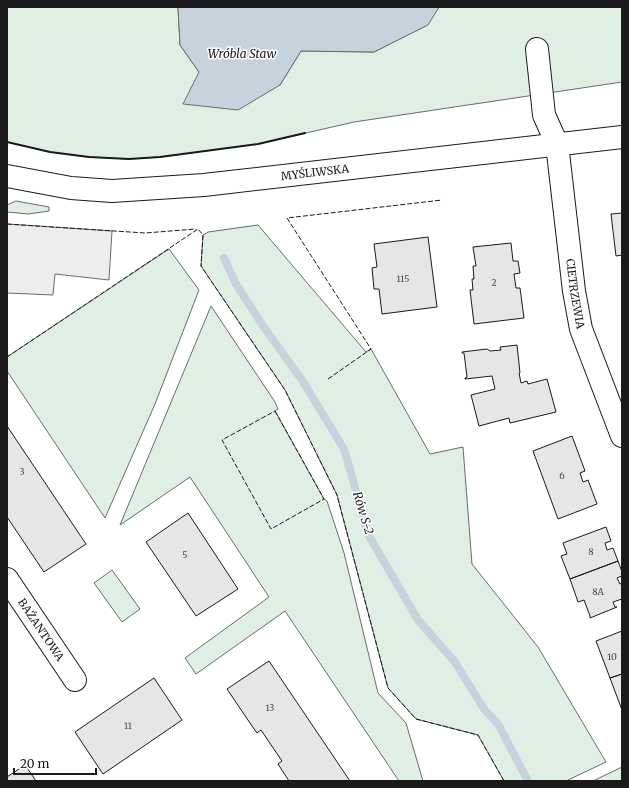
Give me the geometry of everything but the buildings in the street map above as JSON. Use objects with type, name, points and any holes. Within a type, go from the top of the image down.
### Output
[{"type":"street","name":"CIETRZEWIA","points":[[537,49],[544,115],[557,144],[574,291],[581,329],[622,436]]},
{"type":"street","name":"MYŚLIWSKA","points":[[7,176],[71,188],[112,191],[204,185],[622,136]]},
{"type":"street","name":"BAŻANTOWA","points":[[7,579],[76,680]]},
{"type":"green space","points":[[7,7],[178,7],[180,45],[199,72],[280,85],[301,51],[374,52],[427,25],[439,7],[622,7],[622,82],[354,122],[258,144],[160,157],[129,159],[89,157],[50,152],[7,142]]},
{"type":"green space","points":[[16,201],[49,207],[49,211],[28,214],[7,212],[7,205]]},
{"type":"green space","points":[[258,225],[366,352],[371,349],[430,454],[463,447],[472,564],[538,647],[606,762],[566,781],[504,781],[478,735],[416,719],[388,688],[337,495],[285,390],[201,266],[203,235],[208,232]]},
{"type":"green space","points":[[169,249],[199,290],[155,404],[105,518],[7,371],[7,357]]},
{"type":"green space","points":[[211,306],[275,402],[278,409],[275,411],[324,499],[327,501],[344,553],[378,693],[406,723],[423,781],[399,781],[285,611],[196,674],[185,658],[269,597],[190,477],[120,525]]},
{"type":"green space","points":[[112,570],[140,609],[122,622],[94,583]]},
{"type":"green space","points":[[622,767],[622,781],[593,781]]},
{"type":"shaded area","points":[[7,224],[112,231],[109,280],[55,274],[53,295],[7,293]]},
{"type":"water","name":"Wróbla Staw","points":[[178,7],[439,7],[428,25],[374,52],[301,51],[280,85],[238,110],[183,104],[199,72],[180,45]]},
{"type":"waterway","name":"Rów S-2","points":[[224,258],[236,284],[263,326],[302,380],[344,449],[369,536],[418,620],[455,662],[484,709],[498,724],[528,781]]},
{"type":"fence","points":[[328,379],[371,349],[287,218],[442,200]]},
{"type":"fence","points":[[7,224],[145,233],[196,229]]},
{"type":"fence","points":[[7,357],[198,229],[203,235],[201,266],[285,390],[337,495],[388,688],[416,719],[478,735],[504,781]]},
{"type":"fence","points":[[275,411],[324,499],[271,529],[222,440],[275,411]]},
{"type":"wall","points":[[7,142],[50,152],[89,157],[129,159],[160,157],[258,144],[305,133]]}]
